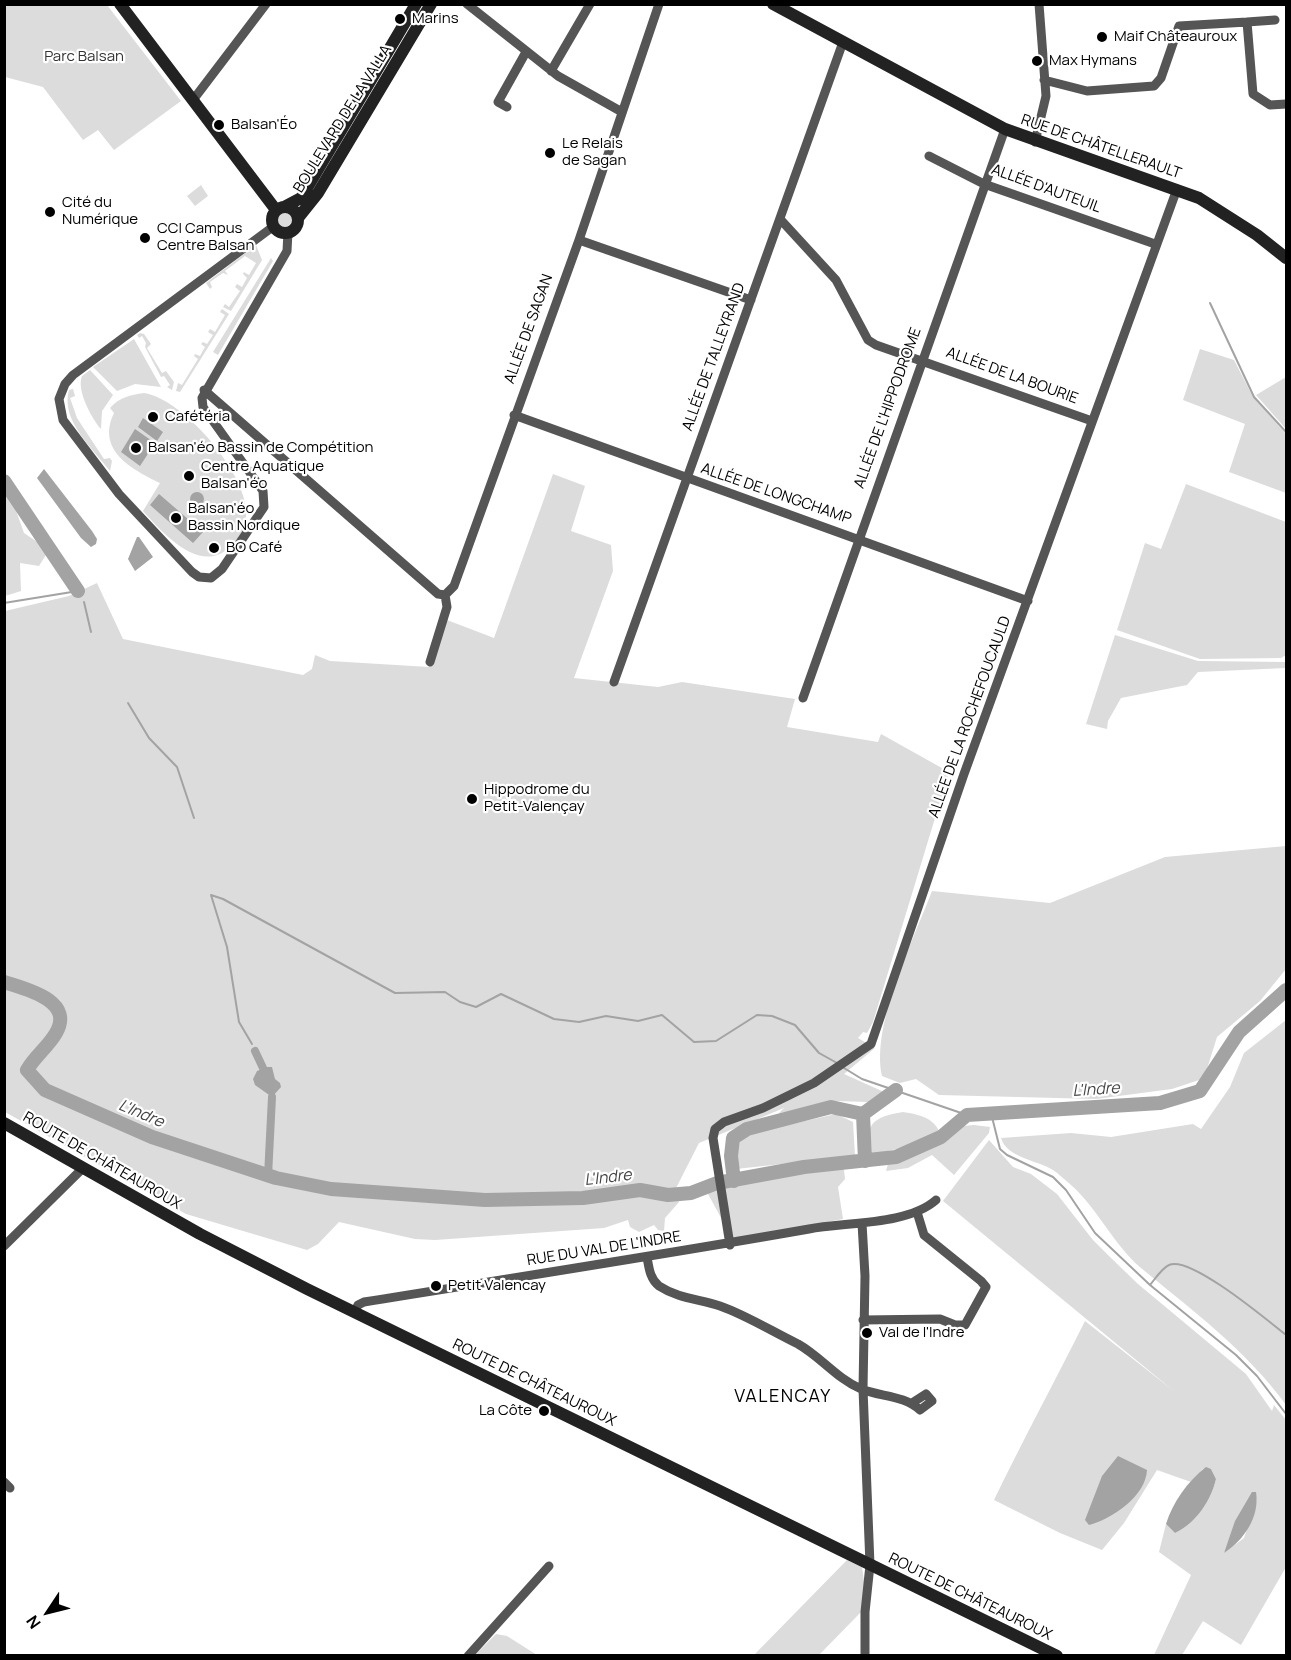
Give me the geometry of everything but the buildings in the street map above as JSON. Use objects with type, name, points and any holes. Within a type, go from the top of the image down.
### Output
[{"type":"main road","points":[[120,4],[193,100],[280,208]]},
{"type":"main road","name":"BOULEVARD DE LA VALLA","points":[[280,208],[301,198],[416,4]]},
{"type":"main road","name":"BOULEVARD DE LA VALLA","points":[[298,218],[318,193],[343,153],[431,4]]},
{"type":"main road","name":"RUE DE CHÂTELLERAULT","points":[[773,4],[1005,129],[1035,142],[1177,189],[1222,211],[1287,258]]},
{"type":"main road","points":[[280,208],[292,208],[298,218],[295,228],[288,232],[280,232],[274,226],[272,218],[280,208]]},
{"type":"main road","name":"ROUTE DE CHÂTEAUROUX","points":[[4,1123],[200,1234],[1057,1656]]},
{"type":"street","points":[[193,100],[266,4]]},
{"type":"street","points":[[467,4],[551,71],[622,112]]},
{"type":"street","points":[[551,71],[590,4]]},
{"type":"street","points":[[1035,142],[1043,115],[1044,80],[1039,4]]},
{"type":"street","name":"ALLÉE DE SAGAN","points":[[430,662],[447,607],[446,595],[454,586],[579,240],[658,5]]},
{"type":"street","points":[[1044,80],[1087,91],[1154,86],[1161,78],[1179,26],[1275,20]]},
{"type":"street","points":[[1247,22],[1253,94],[1270,105],[1287,104]]},
{"type":"street","name":"ALLÉE DE TALLEYRAND","points":[[614,682],[780,219],[820,98],[843,42]]},
{"type":"street","points":[[507,107],[498,102],[526,52]]},
{"type":"street","name":"ALLÉE DE L'HIPPODROME","points":[[802,698],[1005,129]]},
{"type":"street","name":"ALLÉE D'AUTEUIL","points":[[929,156],[984,184],[1155,244]]},
{"type":"street","name":"ALLÉE DE LA ROCHEFOUCAULD","points":[[730,1245],[713,1138],[715,1128],[814,1083],[871,1044],[964,774],[1155,244],[1177,189]]},
{"type":"street","name":"ALLÉE DE LA BOURIE","points":[[780,219],[836,280],[868,340],[876,345],[922,359],[1092,422]]},
{"type":"street","points":[[274,226],[195,283],[65,384],[59,399],[63,420],[112,484],[199,577],[211,578],[222,570],[264,507],[263,490],[201,402],[204,390],[287,251],[288,232]]},
{"type":"street","points":[[579,240],[751,300]]},
{"type":"street","points":[[204,390],[438,594],[446,595]]},
{"type":"street","name":"ALLÉE DE LONGCHAMP","points":[[514,415],[1028,601]]},
{"type":"street","points":[[4,1245],[83,1168]]},
{"type":"street","name":"RUE DU VAL DE L'INDRE","points":[[355,1311],[358,1305],[364,1302],[730,1245],[826,1226],[862,1223],[926,1210],[936,1200]]},
{"type":"street","points":[[863,1320],[940,1319],[955,1325],[966,1325],[986,1287],[924,1235],[917,1212]]},
{"type":"street","points":[[862,1223],[865,1276],[863,1389],[870,1565],[865,1656]]},
{"type":"street","points":[[647,1257],[651,1277],[658,1285],[689,1300],[719,1306],[800,1346],[816,1356],[840,1378],[863,1389],[912,1403]]},
{"type":"street","points":[[468,1656],[549,1566]]},
{"type":"green space","name":"Parc Balsan","points":[[4,5],[107,5],[181,101],[114,150],[98,130],[83,140],[43,87],[5,77]]},
{"type":"green space","points":[[201,185],[208,196],[195,206],[187,196]]},
{"type":"green space","points":[[284,211],[292,219],[284,227],[276,219]]},
{"type":"green space","points":[[256,245],[262,260],[231,311],[223,307],[225,304],[229,307],[240,291],[235,287],[237,284],[242,287],[247,278],[244,272],[249,275],[256,263],[245,256],[225,271],[228,275],[223,273],[210,282],[212,287],[210,289],[206,283]]},
{"type":"green space","points":[[271,258],[273,261],[218,355],[213,352]]},
{"type":"green space","points":[[222,309],[229,314],[180,392],[176,391],[178,383],[182,385],[198,359],[194,356],[195,354],[200,356],[205,347],[201,344],[203,342],[207,344],[213,335],[208,332],[210,329],[215,332],[225,315],[220,312]]},
{"type":"green space","points":[[144,334],[151,344],[147,348],[162,373],[166,371],[174,382],[172,390],[167,387],[170,385],[164,376],[161,377],[145,347],[146,343],[142,336],[139,338],[137,335]]},
{"type":"green space","points":[[134,339],[161,387],[135,384],[117,391],[93,367]]},
{"type":"green space","points":[[1200,349],[1234,360],[1253,397],[1286,434],[1286,493],[1229,472],[1245,424],[1183,400]]},
{"type":"green space","points":[[90,370],[113,395],[102,411],[101,429],[89,412],[81,389],[82,376]]},
{"type":"green space","points":[[1286,377],[1286,429],[1256,395]]},
{"type":"green space","points":[[73,389],[75,396],[70,398],[77,418],[104,459],[110,458],[112,461],[110,471],[80,434],[69,412],[67,401],[69,390]]},
{"type":"green space","name":"Centre Aquatique Balsan'éo","points":[[144,393],[160,398],[178,409],[195,425],[227,463],[238,483],[245,502],[245,523],[230,547],[218,555],[206,557],[194,554],[182,548],[160,530],[143,511],[160,483],[128,464],[113,448],[110,426],[114,413],[110,408],[125,397]]},
{"type":"green space","points":[[553,474],[585,486],[571,531],[611,545],[613,571],[574,678],[658,687],[682,682],[795,699],[787,727],[878,742],[881,734],[949,772],[873,1022],[867,1033],[863,1032],[858,1038],[875,1048],[844,1074],[884,1092],[869,1102],[834,1101],[794,1112],[779,1113],[784,1108],[699,1143],[672,1196],[677,1196],[679,1202],[665,1218],[664,1231],[658,1230],[654,1225],[639,1232],[630,1227],[628,1220],[604,1228],[435,1240],[415,1239],[339,1222],[318,1244],[307,1250],[186,1214],[5,1112],[5,611],[69,596],[97,583],[123,639],[303,675],[312,669],[315,655],[330,661],[429,667],[447,620],[494,638]]},
{"type":"green space","points":[[4,477],[24,533],[49,550],[39,566],[20,563],[21,591],[5,596]]},
{"type":"green space","points":[[1186,484],[1286,522],[1286,655],[1281,658],[1200,659],[1117,630],[1145,543],[1161,549]]},
{"type":"green space","points":[[1115,635],[1198,661],[1286,662],[1286,668],[1198,672],[1187,685],[1121,698],[1108,721],[1107,729],[1086,724]]},
{"type":"green space","points":[[1286,846],[1286,969],[1260,1001],[1217,1037],[1207,1069],[1199,1080],[1172,1089],[1096,1099],[939,1095],[916,1079],[900,1083],[882,1076],[880,1055],[888,1008],[932,891],[1050,903],[1165,857]]},
{"type":"green space","points":[[1286,1020],[1286,1405],[1254,1366],[1236,1349],[1131,1259],[1081,1194],[1053,1170],[1009,1150],[1001,1138],[1071,1133],[1111,1137],[1193,1124],[1201,1129],[1230,1087],[1244,1053]]},
{"type":"green space","points":[[903,1112],[928,1119],[939,1131],[920,1144],[869,1155],[868,1136],[873,1124],[884,1116]]},
{"type":"green space","points":[[836,1114],[853,1122],[855,1156],[736,1169],[738,1141],[747,1134]]},
{"type":"green space","points":[[963,1126],[990,1127],[989,1133],[954,1175],[932,1155],[908,1168],[886,1171],[888,1164],[924,1150]]},
{"type":"green space","points":[[989,1140],[1013,1167],[1031,1174],[1057,1194],[1093,1240],[1110,1257],[1138,1284],[1246,1374],[1272,1411],[1274,1405],[1286,1420],[1286,1567],[1241,1645],[1203,1621],[1182,1655],[1154,1655],[1191,1575],[1159,1552],[1166,1524],[1175,1533],[1183,1529],[1202,1510],[1216,1479],[1211,1469],[1203,1469],[1191,1482],[1157,1470],[1124,1523],[1102,1550],[1060,1533],[994,1500],[1085,1321],[1175,1392],[943,1201]],"holes":[[[1257,1499],[1244,1538],[1224,1553],[1229,1540]]]},
{"type":"green space","points":[[839,1167],[844,1170],[845,1179],[838,1187],[843,1219],[738,1239],[731,1236],[708,1194],[710,1187]]},
{"type":"green space","points":[[847,1560],[862,1567],[865,1588],[862,1611],[819,1655],[753,1656]]},
{"type":"green space","points":[[496,1634],[507,1636],[537,1655],[475,1655]]},
{"type":"shaded area","points":[[143,418],[163,432],[157,441],[138,427]]},
{"type":"shaded area","points":[[135,429],[155,443],[140,466],[121,452]]},
{"type":"shaded area","points":[[44,469],[92,531],[97,539],[96,544],[91,547],[81,538],[37,478]]},
{"type":"shaded area","points":[[197,492],[202,494],[204,499],[202,504],[197,506],[192,504],[190,499],[192,494]]},
{"type":"shaded area","name":"Balsan'éo Bassin Nordique","points":[[159,494],[203,532],[193,543],[150,505]]},
{"type":"shaded area","points":[[137,537],[153,557],[135,571],[128,559]]},
{"type":"shaded area","points":[[272,1067],[275,1079],[281,1087],[272,1097],[255,1085],[253,1079],[257,1071]]},
{"type":"shaded area","points":[[1118,1456],[1147,1470],[1145,1480],[1141,1489],[1126,1505],[1108,1518],[1089,1525],[1085,1520],[1102,1476]]},
{"type":"shaded area","points":[[1206,1467],[1211,1469],[1216,1479],[1210,1495],[1196,1517],[1175,1533],[1166,1524],[1173,1508],[1187,1486]]},
{"type":"shaded area","points":[[1252,1492],[1256,1492],[1257,1501],[1253,1519],[1244,1535],[1224,1553],[1235,1521]]},
{"type":"waterway","points":[[1210,303],[1254,397],[1286,432]]},
{"type":"waterway","points":[[4,481],[78,591]]},
{"type":"waterway","points":[[4,603],[78,591]]},
{"type":"waterway","points":[[84,602],[91,632]]},
{"type":"waterway","points":[[128,703],[149,738],[177,767],[194,818]]},
{"type":"waterway","points":[[211,895],[223,899],[395,993],[445,992],[460,1002],[476,1007],[501,994],[554,1019],[579,1022],[606,1016],[638,1021],[662,1015],[694,1042],[716,1041],[757,1015],[772,1016],[795,1025],[819,1053],[837,1063]]},
{"type":"waterway","points":[[211,895],[227,947],[239,1022],[252,1044]]},
{"type":"waterway","name":"L'Indre","points":[[4,982],[45,998],[59,1012],[60,1022],[56,1033],[27,1070],[45,1090],[152,1137],[276,1178],[331,1189],[485,1200],[583,1198],[640,1190],[668,1195],[691,1193],[717,1183],[804,1167],[896,1157],[941,1137],[967,1115],[1160,1103],[1200,1091],[1239,1032],[1286,990]]},
{"type":"waterway","points":[[255,1051],[263,1068]]},
{"type":"waterway","points":[[844,1068],[862,1079],[967,1115]]},
{"type":"waterway","points":[[734,1181],[731,1156],[733,1138],[747,1129],[831,1107],[863,1114],[896,1090]]},
{"type":"waterway","points":[[268,1176],[272,1097]]},
{"type":"waterway","points":[[991,1113],[1000,1149],[1007,1155],[1053,1177],[1066,1190],[1095,1233],[1150,1285],[1236,1355],[1257,1376],[1286,1414]]},
{"type":"waterway","points":[[863,1114],[865,1161]]},
{"type":"waterway","points":[[1150,1285],[1166,1266],[1179,1265],[1193,1270],[1228,1291],[1286,1335]]},
{"type":"place","name":"Marins","points":[[400,19]]},
{"type":"place","name":"Maif Châteauroux","points":[[1102,37]]},
{"type":"place","name":"Max Hymans","points":[[1037,61]]},
{"type":"place","name":"Balsan'Éo","points":[[219,125]]},
{"type":"place","name":"Le Relais de Sagan","points":[[550,153]]},
{"type":"place","name":"Cité du Numérique","points":[[50,212]]},
{"type":"place","name":"CCI Campus Centre Balsan","points":[[145,238]]},
{"type":"place","name":"Cafétéria","points":[[153,417]]},
{"type":"place","name":"Balsan'éo Bassin de Compétition","points":[[136,448]]},
{"type":"place","name":"Centre Aquatique Balsan'éo","points":[[189,476]]},
{"type":"place","name":"Balsan'éo Bassin Nordique","points":[[176,518]]},
{"type":"place","name":"BO Café","points":[[214,548]]},
{"type":"place","name":"Hippodrome du Petit-Valençay","points":[[472,799]]},
{"type":"place","name":"Petit Valencay","points":[[436,1286]]},
{"type":"place","name":"Val de l'Indre","points":[[867,1333]]},
{"type":"place","name":"La Côte","points":[[544,1411]]},
{"type":"district","name":"VALENCAY","points":[[783,1397]]}]
